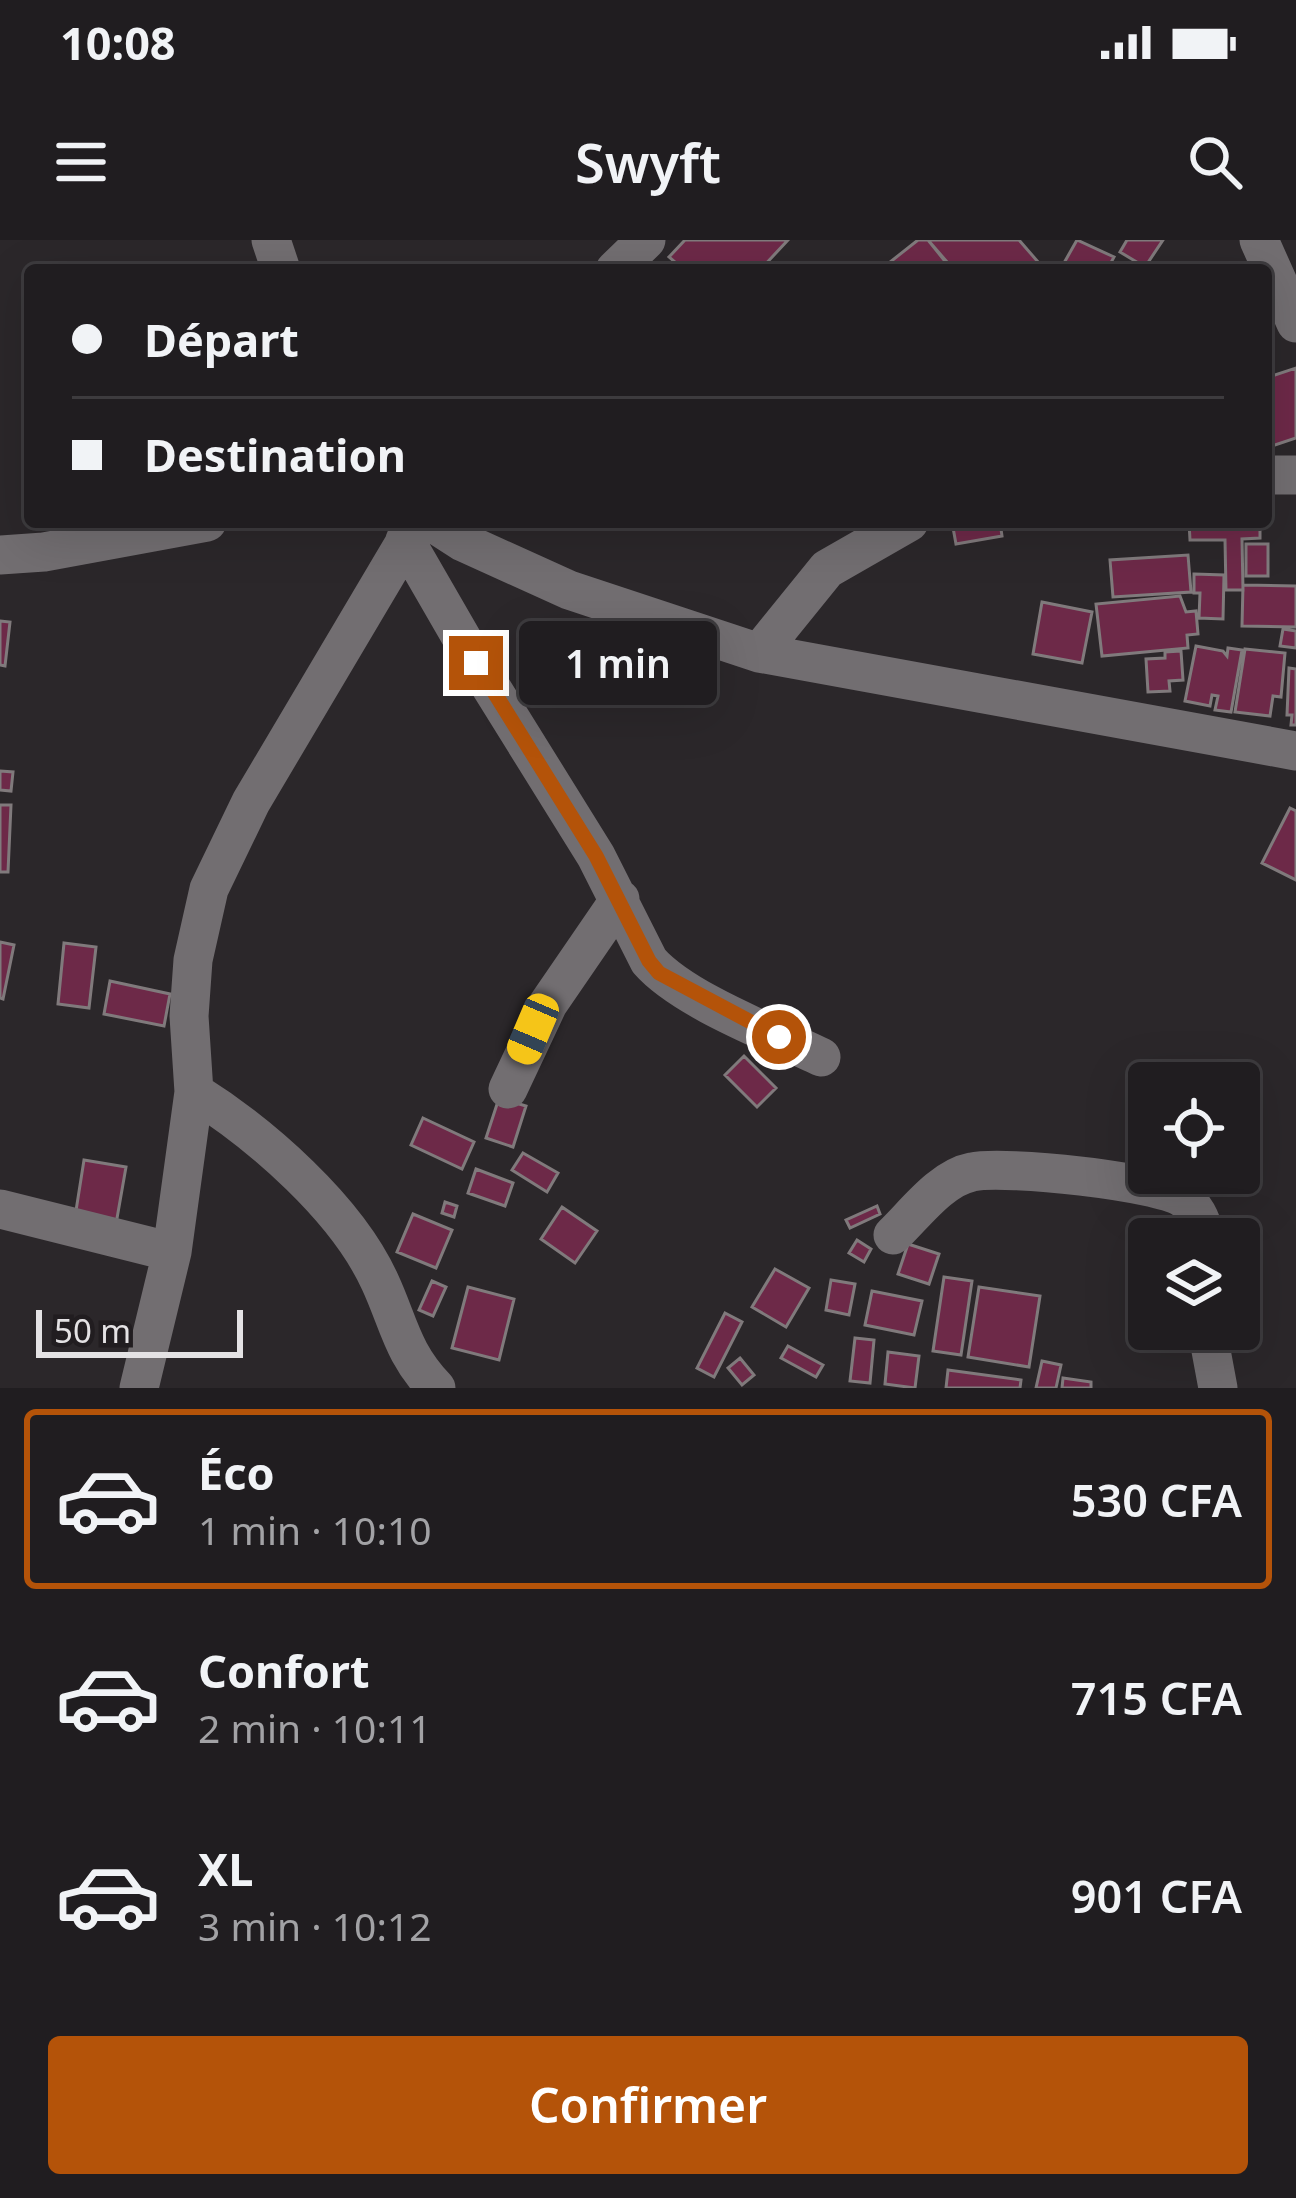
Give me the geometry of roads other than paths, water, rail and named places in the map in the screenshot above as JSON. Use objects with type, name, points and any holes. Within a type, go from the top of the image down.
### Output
[{"type":"street","points":[[1272,269],[1296,323]]},
{"type":"street","points":[[0,555],[44,552],[174,528]]},
{"type":"street","points":[[418,528],[463,542],[569,590],[759,652],[1296,751]]},
{"type":"street","points":[[418,528],[620,899],[639,944],[659,973],[821,1057]]},
{"type":"street","points":[[139,1388],[172,1252],[194,1092],[189,1016],[193,960],[209,889],[251,802],[418,528]]},
{"type":"street","points":[[759,652],[827,569],[899,528]]},
{"type":"street","points":[[508,1089],[548,1004],[620,899]]},
{"type":"street","points":[[194,1092],[245,1124],[351,1234],[380,1282],[410,1358],[436,1388]]},
{"type":"street","points":[[893,1235],[950,1180],[970,1172],[997,1170],[1155,1186],[1185,1199],[1200,1218]]},
{"type":"street","points":[[0,1209],[172,1252]]},
{"type":"street","points":[[1211,1350],[1218,1388]]}]
